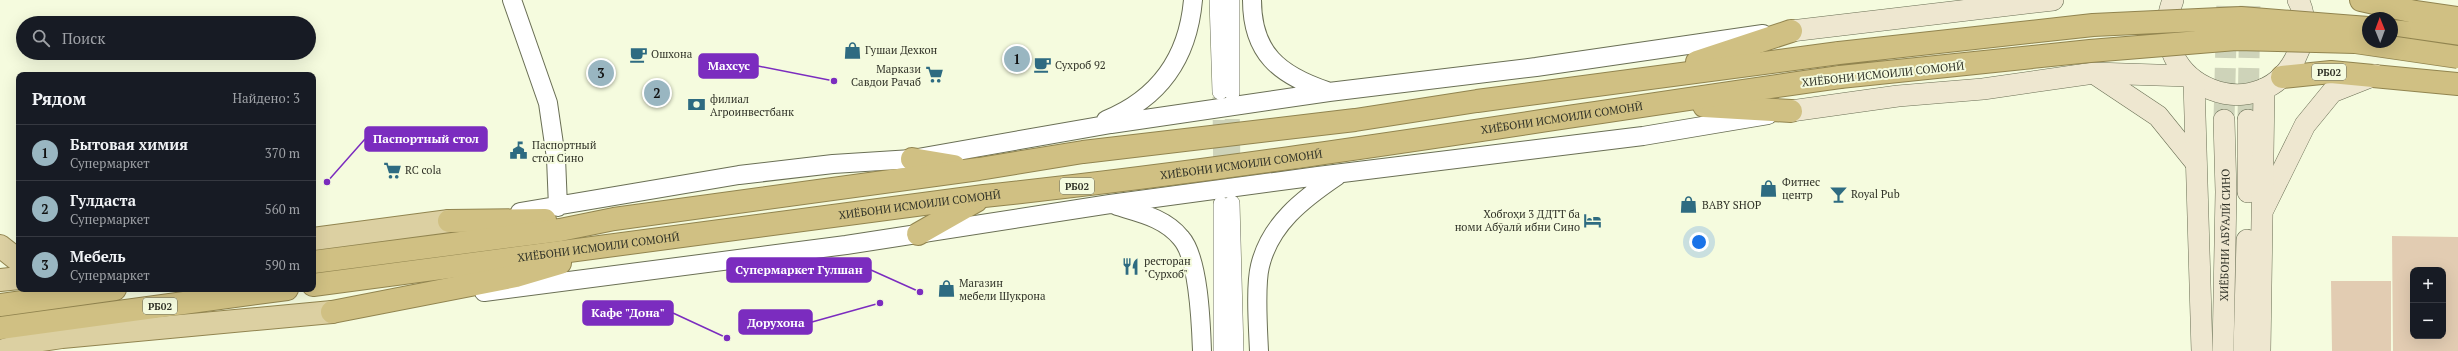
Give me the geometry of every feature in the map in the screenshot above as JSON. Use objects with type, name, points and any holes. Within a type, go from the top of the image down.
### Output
[{"type":"highway","points":[[2368,1],[2458,18]]},
{"type":"highway","name":"ХИЁБОНИ ИСМОИЛИ СОМОНӢ","points":[[316,262],[560,230],[614,219],[979,169],[1083,152],[1354,120],[1477,101],[1839,53],[2101,24],[2241,18],[2362,28]]},
{"type":"highway","points":[[1645,78],[1791,31]]},
{"type":"highway","points":[[2398,32],[2458,38]]},
{"type":"highway","name":"ХИЁБОНИ ИСМОИЛИ СОМОНӢ","points":[[316,286],[984,196],[1072,187],[1840,78],[2090,51],[2236,40],[2355,42],[2458,57]]},
{"type":"highway","name":"РБ02","points":[[2282,77],[2332,72],[2458,84]]},
{"type":"highway","points":[[1659,103],[1791,112]]},
{"type":"highway","points":[[912,159],[979,169]]},
{"type":"highway","points":[[918,234],[984,196]]},
{"type":"highway","points":[[450,221],[614,219]]},
{"type":"highway","points":[[332,312],[516,276],[618,245]]},
{"type":"highway","points":[[0,305],[94,292]]},
{"type":"highway","name":"РБ02","points":[[0,328],[264,292]]},
{"type":"main road","points":[[1791,31],[2053,0]]},
{"type":"main road","points":[[2173,0],[2168,11],[2167,29],[2169,46],[2176,63],[2191,79],[2210,91],[2228,95],[2246,95],[2264,89],[2282,77],[2295,61],[2302,42],[2304,23],[2298,0]]},
{"type":"main road","points":[[1791,112],[1904,95],[1983,89],[2094,73],[2191,79]]},
{"type":"main road","points":[[2094,73],[2158,116],[2196,163]]},
{"type":"main road","points":[[2262,212],[2305,124],[2332,92],[2375,75]]},
{"type":"main road","points":[[2191,79],[2196,163],[2202,351]]},
{"type":"main road","points":[[2260,351],[2264,89]]},
{"type":"main road","name":"ХИЁБОНИ АБӮАЛӢ СИНО","points":[[2223,351],[2226,192],[2224,120]]},
{"type":"main road","name":"ХИЁБОНИ АБӮАЛӢ СИНО","points":[[2244,351],[2248,120]]},
{"type":"main road","points":[[316,239],[450,221]]},
{"type":"main road","points":[[0,246],[16,258]]},
{"type":"main road","points":[[0,280],[16,278]]},
{"type":"main road","points":[[1,351],[35,341],[62,337],[332,312]]},
{"type":"main road","points":[[44,351],[62,337]]},
{"type":"street","points":[[512,0],[548,103],[556,158],[558,207]]},
{"type":"street","points":[[1083,129],[1116,116],[1135,105],[1161,84],[1180,55],[1191,24],[1193,0]]},
{"type":"street","points":[[1217,0],[1226,92],[1232,0]]},
{"type":"street","points":[[1252,0],[1252,13],[1258,38],[1273,62],[1299,82],[1329,92]]},
{"type":"street","points":[[450,221],[558,207],[739,175],[833,164],[912,159],[1083,129],[1329,92],[1536,67],[1728,38],[1791,31]]},
{"type":"street","points":[[332,312],[918,234],[1110,204],[1340,173],[1643,136],[1791,112]]},
{"type":"street","points":[[1259,351],[1260,267],[1267,244],[1287,214],[1313,192],[1340,173]]},
{"type":"street","points":[[1221,351],[1227,203],[1236,351]]},
{"type":"street","points":[[1110,204],[1151,216],[1181,238],[1188,249],[1196,281],[1202,351]]},
{"type":"shaded area","points":[[2392,236],[2458,237],[2458,351],[2393,351]]},
{"type":"shaded area","points":[[2331,281],[2391,281],[2391,351],[2332,351]]},
{"type":"tunnel","points":[[2224,120],[2227,0]]},
{"type":"tunnel","points":[[2248,120],[2250,0]]},
{"type":"tunnel","points":[[1232,96],[1233,174]]},
{"type":"tunnel","points":[[1220,97],[1221,201]]},
{"type":"place","name":"Гушаи Дехкон","points":[[852,50]]},
{"type":"place","name":"Ошхона","points":[[638,54]]},
{"type":"place","name":"Бытовая химия","points":[[1017,59]]},
{"type":"place","name":"Сухроб 92","points":[[1042,65]]},
{"type":"place","name":"Мебель","points":[[601,73]]},
{"type":"place","name":"Маркази Савдои Рачаб","points":[[934,75]]},
{"type":"place","name":"Махсус","points":[[834,81]]},
{"type":"place","name":"Гулдаста","points":[[657,93]]},
{"type":"place","name":"филиал Агроинвестбанк","points":[[697,105]]},
{"type":"place","name":"Паспортный стол Сино","points":[[519,151]]},
{"type":"place","name":"RC cola","points":[[392,170]]},
{"type":"place","name":"Паспортный стол","points":[[327,182]]},
{"type":"place","name":"Фитнес центр","points":[[1769,188]]},
{"type":"place","name":"Royal Pub","points":[[1838,194]]},
{"type":"place","name":"BABY SHOP","points":[[1689,205]]},
{"type":"place","name":"Хобгоҳи 3 ДДТТ ба номи Абӯалӣ ибни Сино","points":[[1593,220]]},
{"type":"place","name":"ресторан \"Сурхоб\"","points":[[1131,267]]},
{"type":"place","name":"Магазин мебели Шукрона","points":[[946,289]]},
{"type":"place","name":"Супермаркет Гулшан","points":[[920,292]]},
{"type":"place","name":"Дорухона","points":[[880,303]]},
{"type":"place","name":"Кафе \"Дона\"","points":[[727,338]]}]
